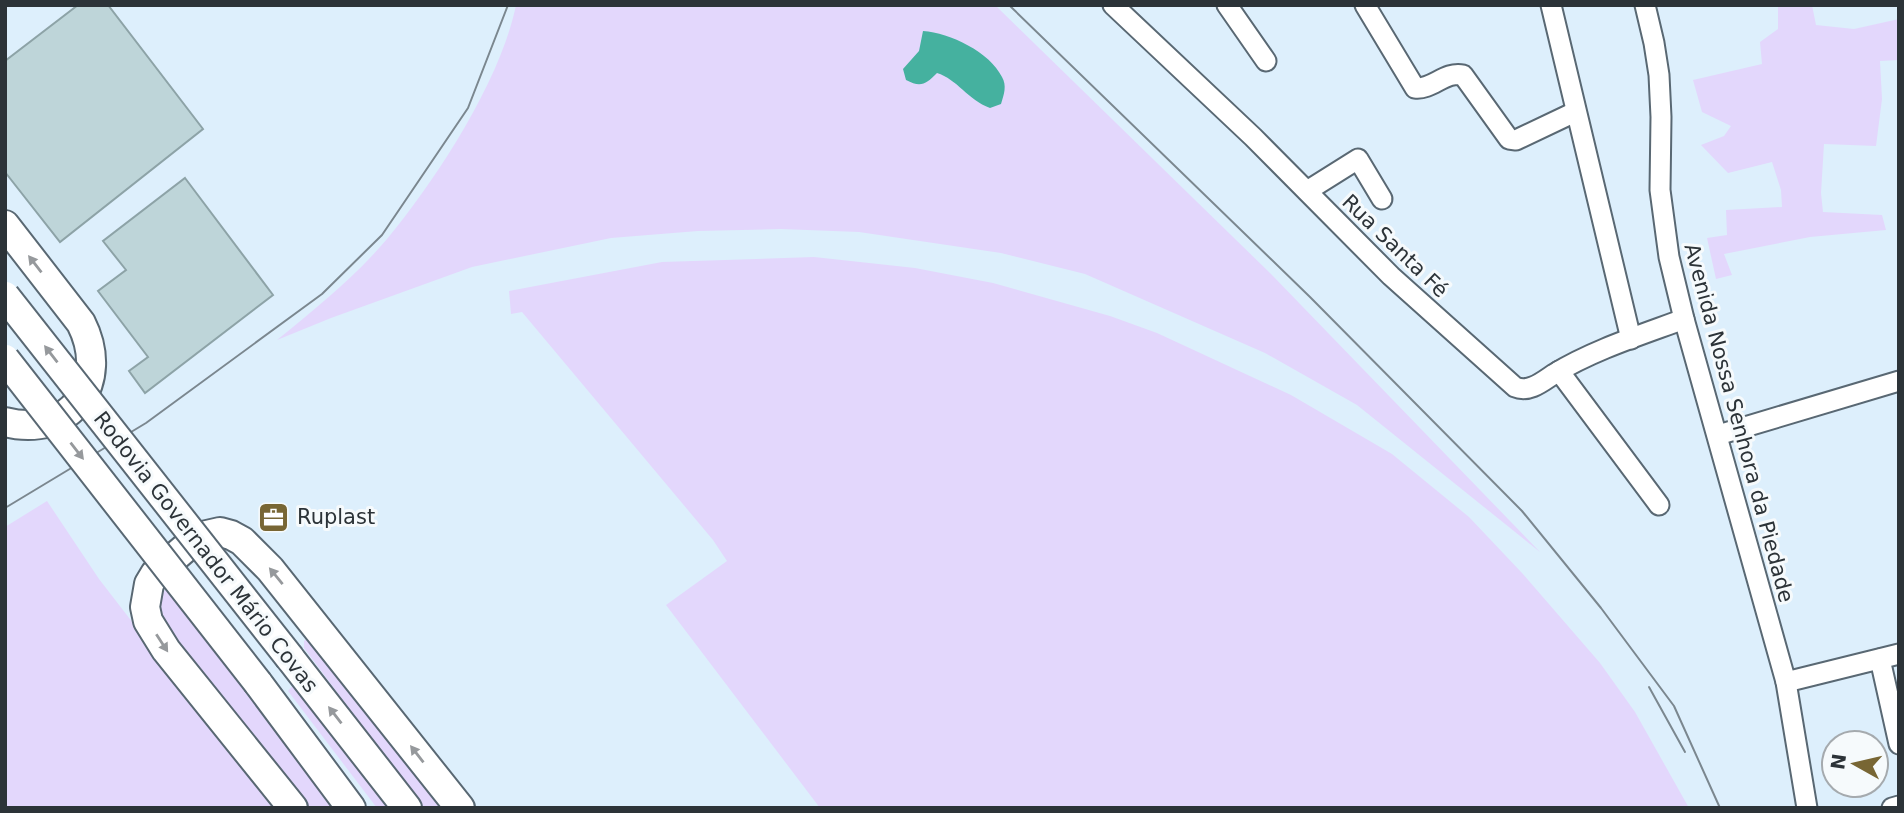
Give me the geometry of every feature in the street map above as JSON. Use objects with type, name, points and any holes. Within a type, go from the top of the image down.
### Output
[{"type":"highway","points":[[5,225],[81,323],[88,337],[92,364],[88,387],[69,411],[41,425],[5,422]]},
{"type":"highway","name":"Rodovia Governador Mário Covas","points":[[5,296],[407,808]]},
{"type":"highway","name":"Rodovia Governador Mário Covas","points":[[5,359],[258,683],[351,808]]},
{"type":"highway","points":[[293,808],[166,650],[148,621],[146,595],[155,574],[198,537],[220,532],[231,535],[242,541],[270,569],[460,808]]},
{"type":"street","name":"Rua Santa Fé","points":[[1113,5],[1186,72],[1391,276],[1515,387],[1522,390],[1532,387],[1559,371],[1684,319]]},
{"type":"street","points":[[1227,5],[1266,61]]},
{"type":"street","points":[[1550,5],[1631,339]]},
{"type":"street","name":"Avenida Nossa Senhora da Piedade","points":[[1645,5],[1658,75],[1663,226],[1684,319],[1786,682],[1807,808]]},
{"type":"street","points":[[1373,8],[1415,88],[1422,89],[1446,76],[1458,73],[1463,75],[1504,135],[1511,141],[1575,112]]},
{"type":"street","points":[[1307,191],[1358,159],[1382,199]]},
{"type":"street","points":[[1559,371],[1659,505]]},
{"type":"street","points":[[1718,435],[1899,381]]},
{"type":"street","points":[[1786,682],[1890,657],[1899,744]]},
{"type":"street","points":[[1892,808],[1899,806]]},
{"type":"shaded area","points":[[516,5],[995,5],[1271,274],[1540,552],[1357,405],[1265,353],[1085,274],[1001,253],[859,232],[781,229],[698,231],[611,238],[472,267],[277,340],[362,266],[387,239],[426,188],[482,96],[508,34]]},
{"type":"shaded area","points":[[1778,5],[1812,5],[1816,25],[1854,29],[1899,19],[1899,60],[1880,61],[1882,99],[1876,146],[1824,144],[1821,193],[1823,212],[1882,215],[1886,230],[1810,237],[1724,254],[1732,275],[1716,279],[1707,238],[1727,235],[1726,210],[1782,207],[1781,190],[1772,162],[1728,173],[1701,145],[1724,136],[1731,126],[1702,112],[1693,80],[1762,64],[1760,42],[1778,29]]},
{"type":"shaded area","points":[[923,31],[957,40],[988,60],[1004,80],[1001,104],[990,108],[937,73],[923,84],[906,80],[903,69],[919,51]]},
{"type":"shaded area","points":[[814,257],[915,268],[993,283],[1110,316],[1157,333],[1291,395],[1392,454],[1469,517],[1600,663],[1635,712],[1689,808],[820,808],[666,605],[727,561],[713,540],[522,312],[511,314],[509,291],[662,262]]},
{"type":"shaded area","points":[[47,501],[99,579],[276,808],[5,808],[5,527]]},
{"type":"shaded area","points":[[169,586],[337,808],[302,808],[166,632],[160,602]]},
{"type":"shaded area","points":[[310,636],[448,808],[423,808],[304,648],[304,641]]},
{"type":"shaded area","points":[[296,682],[392,808],[377,808],[288,691]]},
{"type":"building","points":[[78,5],[108,5],[203,129],[60,242],[5,172],[5,61]]},
{"type":"building","points":[[185,178],[273,295],[145,393],[129,371],[148,357],[98,291],[126,270],[103,241]]},
{"type":"tram line","points":[[5,508],[146,423],[322,294],[382,235],[468,108],[508,5]]},
{"type":"tram line","points":[[1009,5],[1310,297],[1522,511],[1601,608],[1674,706],[1720,808]]},
{"type":"tram line","points":[[1649,687],[1685,752]]},
{"type":"place","name":"Ruplast","points":[[274,517]]}]
